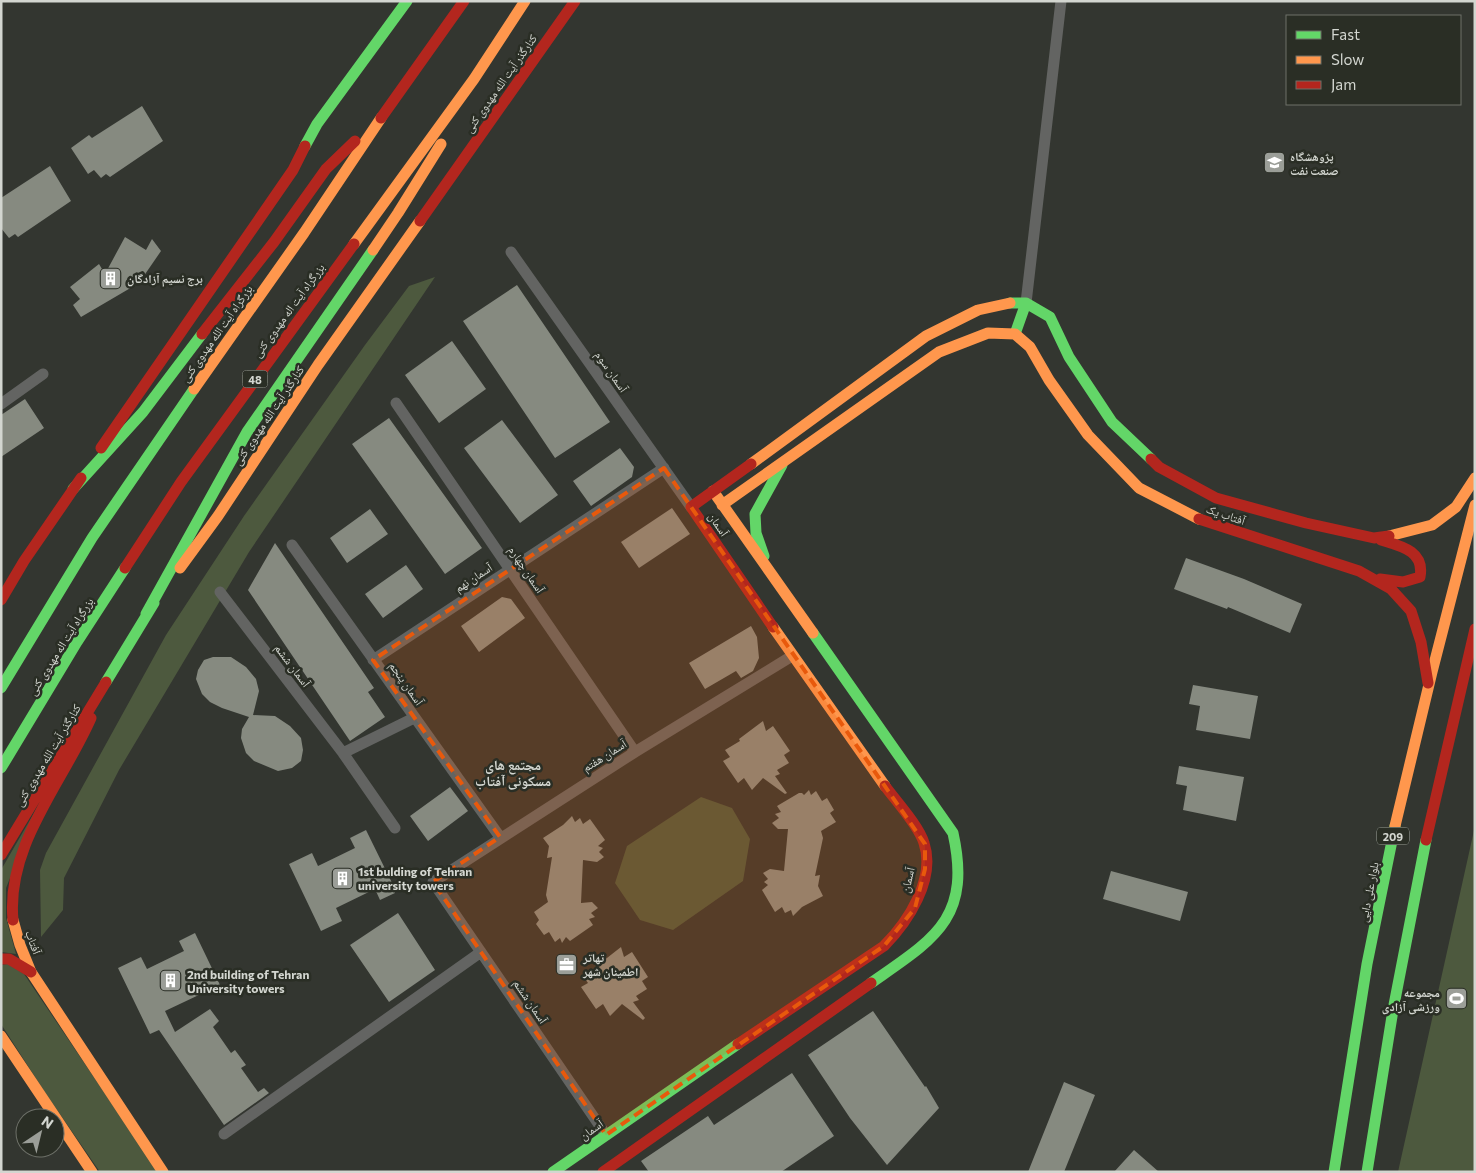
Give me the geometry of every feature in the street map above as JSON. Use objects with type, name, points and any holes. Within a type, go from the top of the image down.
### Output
[{"type":"main road","points":[[1,600],[24,562],[293,170],[317,124],[407,1]]},
{"type":"main road","name":"بزرگراه آیت الله مهدوی کنی","points":[[1,688],[92,538],[464,1]]},
{"type":"main road","name":"بزرگراه آیت اله مهدوی کنی","points":[[1,768],[77,642],[180,482],[474,79],[525,1]]},
{"type":"main road","name":"کنارگذر آیت الله مهدوی کنی","points":[[1,855],[146,614],[218,516],[318,365],[575,1]]},
{"type":"main road","points":[[146,614],[247,432],[398,213],[459,115],[474,79]]},
{"type":"main road","points":[[74,489],[143,412],[222,306],[274,242],[326,169],[386,112]]},
{"type":"main road","name":"آسمان","points":[[553,1172],[884,946],[896,935],[915,908],[925,869],[924,844],[912,823],[792,656],[691,507],[926,336],[978,310],[1004,302],[1026,303]]},
{"type":"main road","points":[[1015,334],[1026,303]]},
{"type":"main road","name":"آفتاب یک","points":[[1026,303],[1050,317],[1069,357],[1112,422],[1159,467],[1216,498],[1306,523],[1374,538],[1394,536],[1432,526],[1456,507],[1475,478]]},
{"type":"main road","name":"آسمان","points":[[722,505],[939,352],[988,333],[1015,334]]},
{"type":"main road","name":"آفتاب یک","points":[[1015,334],[1030,347],[1049,380],[1088,435],[1138,488],[1203,521],[1359,571],[1391,589],[1411,611],[1421,642],[1429,688]]},
{"type":"main road","points":[[769,572],[756,532],[755,514],[783,462]]},
{"type":"main road","name":"آسمان","points":[[603,1172],[912,955],[942,928],[952,910],[959,869],[953,833],[712,491]]},
{"type":"main road","name":"بلوار علی دایی","points":[[1334,1172],[1360,1005],[1392,840],[1475,505]]},
{"type":"main road","points":[[1372,579],[1403,582],[1420,577],[1423,570],[1421,561],[1411,552],[1400,546],[1374,538]]},
{"type":"main road","points":[[1,591],[24,562]]},
{"type":"main road","name":"209","points":[[1367,1172],[1393,1010],[1424,848],[1475,629]]},
{"type":"main road","name":"آفتاب","points":[[96,700],[81,742],[30,834],[12,889],[12,917],[20,948],[31,972],[163,1172]]},
{"type":"main road","points":[[1,959],[9,959],[31,972]]},
{"type":"main road","points":[[2,1036],[92,1172]]},
{"type":"street","points":[[1026,303],[1061,1]]},
{"type":"street","name":"آسمان سوم","points":[[511,252],[691,507]]},
{"type":"street","points":[[1,404],[42,374]]},
{"type":"street","name":"آسمان چهارم","points":[[396,403],[635,752]]},
{"type":"street","name":"آسمان نهم","points":[[373,660],[664,468]]},
{"type":"street","name":"آسمان پنجم","points":[[292,545],[500,837]]},
{"type":"street","name":"آسمان ششم","points":[[220,592],[343,753],[395,828]]},
{"type":"street","name":"آسمان هفتم","points":[[433,882],[500,837],[635,752],[792,656]]},
{"type":"street","points":[[343,753],[414,718]]},
{"type":"street","name":"آسمان ششم","points":[[433,882],[606,1135]]},
{"type":"street","points":[[224,1134],[481,952]]},
{"type":"highlighted area","points":[[664,468],[925,844],[925,869],[915,908],[884,946],[606,1135],[433,882],[500,837],[373,660]]},
{"type":"green space","points":[[435,277],[249,552],[119,770],[64,878],[63,910],[41,937],[40,870],[46,853],[166,635],[244,516],[409,286]]},
{"type":"green space","points":[[701,797],[732,808],[750,839],[743,881],[673,930],[640,920],[615,883],[627,846]]},
{"type":"green space","points":[[42,799],[6,888],[6,918],[16,954],[1,952],[1,870]]},
{"type":"green space","name":"مجموعه ورزشی آزادی","points":[[1475,826],[1475,1172],[1398,1172]]},
{"type":"green space","points":[[8,964],[24,974],[158,1172],[100,1172],[65,1121],[65,1108],[56,1108],[1,1024],[1,965]]},
{"type":"building","points":[[142,106],[163,141],[110,177],[106,174],[101,178],[94,170],[88,174],[71,148],[89,135],[92,138]]},
{"type":"building","points":[[50,166],[71,201],[18,237],[15,234],[9,238],[1,228],[1,198]]},
{"type":"building","name":"برج نسیم آزادگان","points":[[125,237],[146,250],[152,239],[161,251],[139,283],[81,317],[73,305],[80,299],[70,287],[99,264],[105,274]]},
{"type":"building","points":[[517,285],[610,422],[555,458],[463,321]]},
{"type":"building","points":[[452,341],[486,389],[439,423],[405,375]]},
{"type":"building","points":[[25,399],[44,428],[1,457],[1,415]]},
{"type":"building","points":[[389,418],[482,548],[445,574],[352,444]]},
{"type":"building","points":[[502,420],[558,495],[520,523],[464,448]]},
{"type":"building","points":[[620,448],[634,467],[632,477],[591,506],[573,481]]},
{"type":"building","points":[[672,508],[690,534],[639,568],[621,542]]},
{"type":"building","points":[[370,509],[388,534],[347,563],[330,538]]},
{"type":"building","points":[[275,543],[374,688],[368,692],[385,717],[350,741],[248,590]]},
{"type":"building","points":[[1186,558],[1244,579],[1302,604],[1290,633],[1228,607],[1227,609],[1174,589]]},
{"type":"building","points":[[406,565],[423,589],[383,618],[365,594]]},
{"type":"building","points":[[502,597],[511,599],[525,618],[479,652],[461,626]]},
{"type":"building","points":[[751,626],[757,637],[759,658],[753,671],[741,678],[736,671],[705,689],[689,663]]},
{"type":"building","points":[[213,657],[231,657],[246,667],[256,679],[259,691],[253,715],[275,716],[290,726],[301,738],[303,750],[301,761],[292,768],[278,771],[254,761],[246,753],[241,738],[242,729],[249,717],[222,708],[210,702],[202,694],[196,679],[198,670],[204,660]]},
{"type":"building","points":[[1193,685],[1258,696],[1250,739],[1196,730],[1200,706],[1189,704]]},
{"type":"building","points":[[763,721],[766,731],[773,726],[790,751],[784,755],[789,763],[777,770],[780,774],[775,776],[787,793],[785,794],[763,778],[752,790],[744,778],[738,783],[723,761],[730,757],[725,750],[740,741],[739,739]]},
{"type":"building","points":[[1179,766],[1244,777],[1236,821],[1183,810],[1187,786],[1176,784]]},
{"type":"building","points":[[450,787],[468,811],[428,841],[410,816]]},
{"type":"building","points":[[809,790],[811,795],[816,791],[822,801],[827,798],[834,810],[830,813],[836,822],[821,831],[823,838],[815,876],[820,875],[818,886],[823,896],[802,907],[793,916],[791,910],[785,913],[782,907],[775,912],[762,890],[768,885],[764,882],[768,879],[763,873],[770,869],[784,871],[788,829],[778,829],[772,823],[779,818],[775,814],[781,812],[777,806],[799,793],[804,795]]},
{"type":"building","points":[[572,816],[575,822],[580,818],[583,824],[590,819],[605,840],[598,846],[603,848],[599,852],[604,857],[597,862],[583,860],[581,903],[592,902],[598,908],[591,913],[595,917],[589,919],[593,925],[570,941],[566,937],[562,943],[560,938],[555,942],[549,932],[544,935],[536,924],[539,920],[534,912],[548,902],[546,895],[552,857],[547,858],[549,846],[543,838],[563,825]]},
{"type":"building","name":"1st bulding of Tehran university towers","points":[[366,830],[395,889],[395,893],[380,900],[375,889],[336,908],[342,921],[321,931],[289,864],[312,853],[318,866],[355,848],[350,838]]},
{"type":"building","points":[[1111,871],[1188,892],[1180,921],[1103,899]]},
{"type":"building","points":[[398,913],[435,970],[389,1002],[350,945]]},
{"type":"building","points":[[195,933],[220,985],[165,1011],[175,1032],[210,1009],[219,1021],[213,1027],[231,1053],[235,1050],[246,1065],[241,1068],[258,1092],[264,1088],[269,1093],[224,1125],[159,1030],[150,1034],[118,968],[141,957],[147,969],[184,951],[179,941]]},
{"type":"building","points":[[621,947],[624,957],[632,952],[648,977],[642,981],[647,989],[636,996],[639,1000],[633,1002],[645,1018],[643,1020],[622,1004],[610,1016],[603,1004],[596,1009],[581,987],[588,983],[583,976],[599,967],[598,965]]},
{"type":"building","points":[[873,1011],[926,1086],[939,1108],[887,1165],[850,1118],[808,1055]]},
{"type":"building","points":[[792,1073],[834,1136],[781,1172],[649,1172],[641,1161],[708,1116],[714,1125]]},
{"type":"building","points":[[1064,1082],[1095,1095],[1064,1172],[1028,1172]]},
{"type":"building","points":[[1134,1150],[1159,1172],[1114,1172]]},
{"type":"traffic: fast","points":[[305,146],[317,124],[407,1]]},
{"type":"traffic: fast","points":[[146,614],[247,432],[373,250]]},
{"type":"traffic: fast","points":[[1010,303],[1026,303],[1050,317],[1069,357],[1112,422],[1151,459]]},
{"type":"traffic: fast","points":[[1015,334],[1026,303]]},
{"type":"traffic: fast","points":[[73,489],[143,412],[202,334]]},
{"type":"traffic: fast","points":[[1,688],[92,538],[194,389]]},
{"type":"traffic: fast","points":[[764,556],[756,533],[755,514],[782,465]]},
{"type":"traffic: fast","points":[[1,768],[77,642],[125,568]]},
{"type":"traffic: fast","points":[[106,682],[154,603]]},
{"type":"traffic: fast","points":[[813,633],[953,833],[958,862],[957,887],[952,907],[943,924],[930,939],[913,953],[871,983]]},
{"type":"traffic: fast","points":[[1334,1172],[1367,964],[1395,826]]},
{"type":"traffic: fast","points":[[1367,1172],[1393,1010],[1426,840]]},
{"type":"traffic: fast","points":[[553,1172],[738,1044]]},
{"type":"traffic: slow","points":[[354,244],[474,79],[525,1]]},
{"type":"traffic: slow","points":[[194,389],[304,233],[381,118]]},
{"type":"traffic: slow","points":[[373,250],[441,144]]},
{"type":"traffic: slow","points":[[180,568],[218,516],[318,365],[420,221]]},
{"type":"traffic: slow","points":[[751,464],[926,336],[978,310],[1010,303]]},
{"type":"traffic: slow","points":[[722,505],[939,352],[988,333],[1015,334]]},
{"type":"traffic: slow","points":[[1015,334],[1030,347],[1049,380],[1088,435],[1139,488],[1199,519]]},
{"type":"traffic: slow","points":[[1389,536],[1432,525],[1456,507],[1475,478]]},
{"type":"traffic: slow","points":[[713,491],[813,633]]},
{"type":"traffic: slow","points":[[1395,826],[1475,505]]},
{"type":"traffic: slow","points":[[773,627],[885,786]]},
{"type":"traffic: slow","points":[[13,920],[20,945],[31,972],[163,1172]]},
{"type":"traffic: slow","points":[[1,1036],[92,1172]]},
{"type":"traffic: jam","points":[[381,118],[464,1]]},
{"type":"traffic: jam","points":[[420,221],[575,1]]},
{"type":"traffic: jam","points":[[202,334],[274,242],[326,169],[355,141]]},
{"type":"traffic: jam","points":[[101,448],[293,170],[305,146]]},
{"type":"traffic: jam","points":[[125,568],[181,482],[354,244]]},
{"type":"traffic: jam","points":[[1151,459],[1159,467],[1216,498],[1306,523],[1374,538],[1389,536]]},
{"type":"traffic: jam","points":[[751,464],[691,507],[773,627]]},
{"type":"traffic: jam","points":[[1,600],[24,561],[81,478]]},
{"type":"traffic: jam","points":[[1199,519],[1359,571],[1391,589],[1411,611],[1421,642],[1428,683]]},
{"type":"traffic: jam","points":[[1380,579],[1403,582],[1420,577],[1421,568],[1419,561],[1410,551],[1381,540]]},
{"type":"traffic: jam","points":[[1426,840],[1475,629]]},
{"type":"traffic: jam","points":[[1,855],[106,682]]},
{"type":"traffic: jam","points":[[13,920],[13,892],[18,866],[27,841],[91,718]]},
{"type":"traffic: jam","points":[[738,1044],[884,946],[902,925],[910,912],[923,885],[927,857],[921,836],[885,786]]},
{"type":"traffic: jam","points":[[1,959],[9,959],[31,972]]},
{"type":"traffic: jam","points":[[603,1172],[871,983]]},
{"type":"place","name":"پژوهشگاه صنعت نفت","points":[[1274,163]]},
{"type":"place","name":"برج نسیم آزادگان","points":[[111,278]]},
{"type":"place","name":"1st bulding of Tehran university towers","points":[[342,878]]},
{"type":"place","name":"تهاتر اطمینان شهر","points":[[567,964]]},
{"type":"place","name":"2nd building of Tehran University towers","points":[[171,981]]},
{"type":"place","name":"مجموعه ورزشی آزادی","points":[[1456,999]]},
{"type":"district","name":"مجتمع های مسکونی آفتاب","points":[[513,772]]}]
